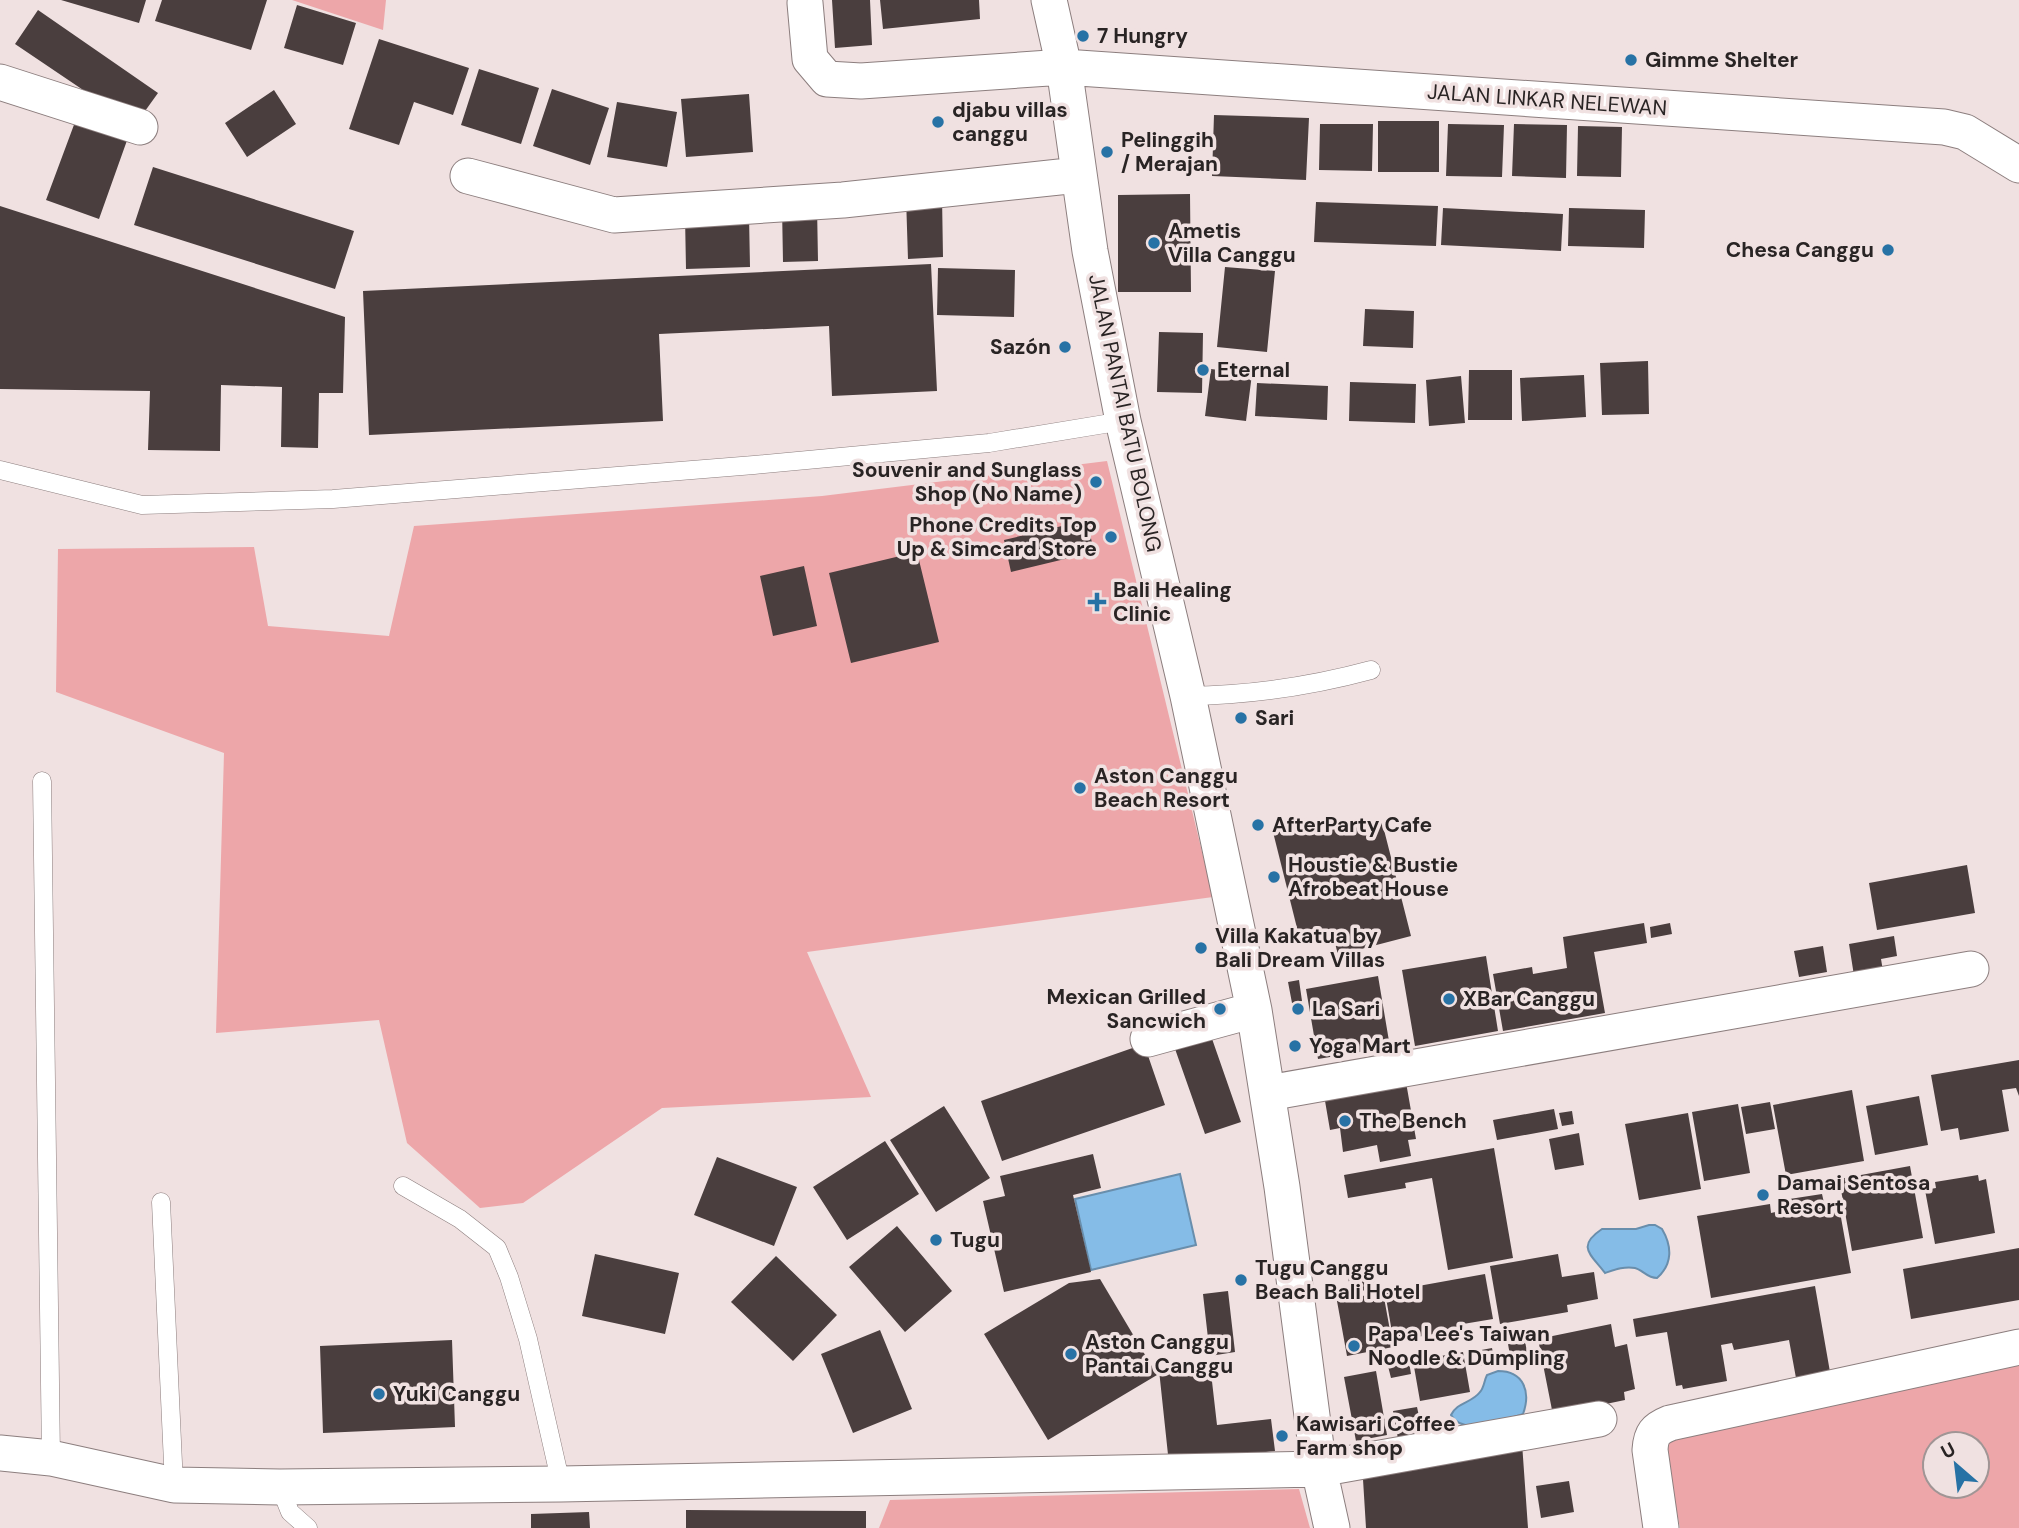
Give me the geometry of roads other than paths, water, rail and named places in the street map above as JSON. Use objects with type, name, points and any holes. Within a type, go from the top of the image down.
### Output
[{"type":"street","name":"JALAN PANTAI BATU BOLONG","points":[[1049,0],[1064,67],[1078,175],[1123,421],[1188,696],[1254,1010],[1320,1469],[1332,1528]]},
{"type":"street","name":"JALAN LINKAR NELEWAN","points":[[805,3],[810,59],[827,79],[861,81],[1064,67],[1944,127],[1965,132],[2019,165]]},
{"type":"street","points":[[0,82],[140,127]]},
{"type":"street","points":[[468,176],[614,215],[843,200],[1078,175]]},
{"type":"street","points":[[1268,1093],[1971,969]]},
{"type":"street","points":[[1148,1039],[1254,1010]]},
{"type":"street","points":[[1661,1528],[1650,1450],[1651,1438],[1657,1428],[2019,1347]]},
{"type":"street","points":[[0,1453],[51,1458],[174,1485],[280,1488],[1320,1469],[1598,1419]]},
{"type":"lane","points":[[0,470],[142,505],[333,499],[989,443],[1123,421]]},
{"type":"lane","points":[[1188,696],[1217,696],[1328,681],[1371,670]]},
{"type":"lane","points":[[42,781],[51,1458]]},
{"type":"lane","points":[[403,1186],[460,1219],[497,1248],[509,1276],[528,1339],[561,1484]]},
{"type":"lane","points":[[161,1202],[174,1485]]},
{"type":"lane","points":[[280,1488],[290,1512],[308,1528]]},
{"type":"water","points":[[1180,1174],[1196,1245],[1091,1270],[1075,1199]]},
{"type":"water","points":[[1649,1225],[1662,1229],[1669,1248],[1666,1267],[1657,1278],[1631,1268],[1605,1273],[1588,1251],[1589,1241],[1602,1229],[1636,1229]]},
{"type":"water","points":[[1498,1371],[1514,1375],[1523,1384],[1526,1398],[1523,1414],[1484,1425],[1457,1422],[1451,1415],[1454,1411],[1477,1396],[1487,1375]]},
{"type":"place","name":"7 Hungry","points":[[1083,36]]},
{"type":"place","name":"Gimme Shelter","points":[[1631,60]]},
{"type":"place","name":"djabu villas canggu","points":[[938,122]]},
{"type":"place","name":"Pelinggih / Merajan","points":[[1107,152]]},
{"type":"place","name":"Ametis Villa Canggu","points":[[1154,243]]},
{"type":"place","name":"Chesa Canggu","points":[[1888,250]]},
{"type":"place","name":"Sazón","points":[[1065,347]]},
{"type":"place","name":"Eternal","points":[[1203,370]]},
{"type":"place","name":"Souvenir and Sunglass Shop (No Name)","points":[[1096,482]]},
{"type":"place","name":"Phone Credits Top Up & Simcard Store","points":[[1111,537]]},
{"type":"place","name":"Bali Healing Clinic","points":[[1097,602]]},
{"type":"place","name":"Sari","points":[[1241,718]]},
{"type":"place","name":"Aston Canggu Beach Resort","points":[[1080,788]]},
{"type":"place","name":"AfterParty Cafe","points":[[1258,825]]},
{"type":"place","name":"Houstie & Bustie Afrobeat House","points":[[1274,877]]},
{"type":"place","name":"Villa Kakatua by Bali Dream Villas","points":[[1201,948]]},
{"type":"place","name":"XBar Canggu","points":[[1449,999]]},
{"type":"place","name":"Mexican Grilled Sancwich","points":[[1220,1009]]},
{"type":"place","name":"La Sari","points":[[1298,1009]]},
{"type":"place","name":"Yoga Mart","points":[[1295,1046]]},
{"type":"place","name":"The Bench","points":[[1345,1121]]},
{"type":"place","name":"Damai Sentosa Resort","points":[[1763,1195]]},
{"type":"place","name":"Tugu","points":[[936,1240]]},
{"type":"place","name":"Tugu Canggu Beach Bali Hotel","points":[[1241,1280]]},
{"type":"place","name":"Papa Lee's Taiwan Noodle & Dumpling","points":[[1354,1346]]},
{"type":"place","name":"Aston Canggu Pantai Canggu","points":[[1071,1354]]},
{"type":"place","name":"Yuki Canggu","points":[[379,1394]]},
{"type":"place","name":"Kawisari Coffee Farm shop","points":[[1282,1436]]}]
